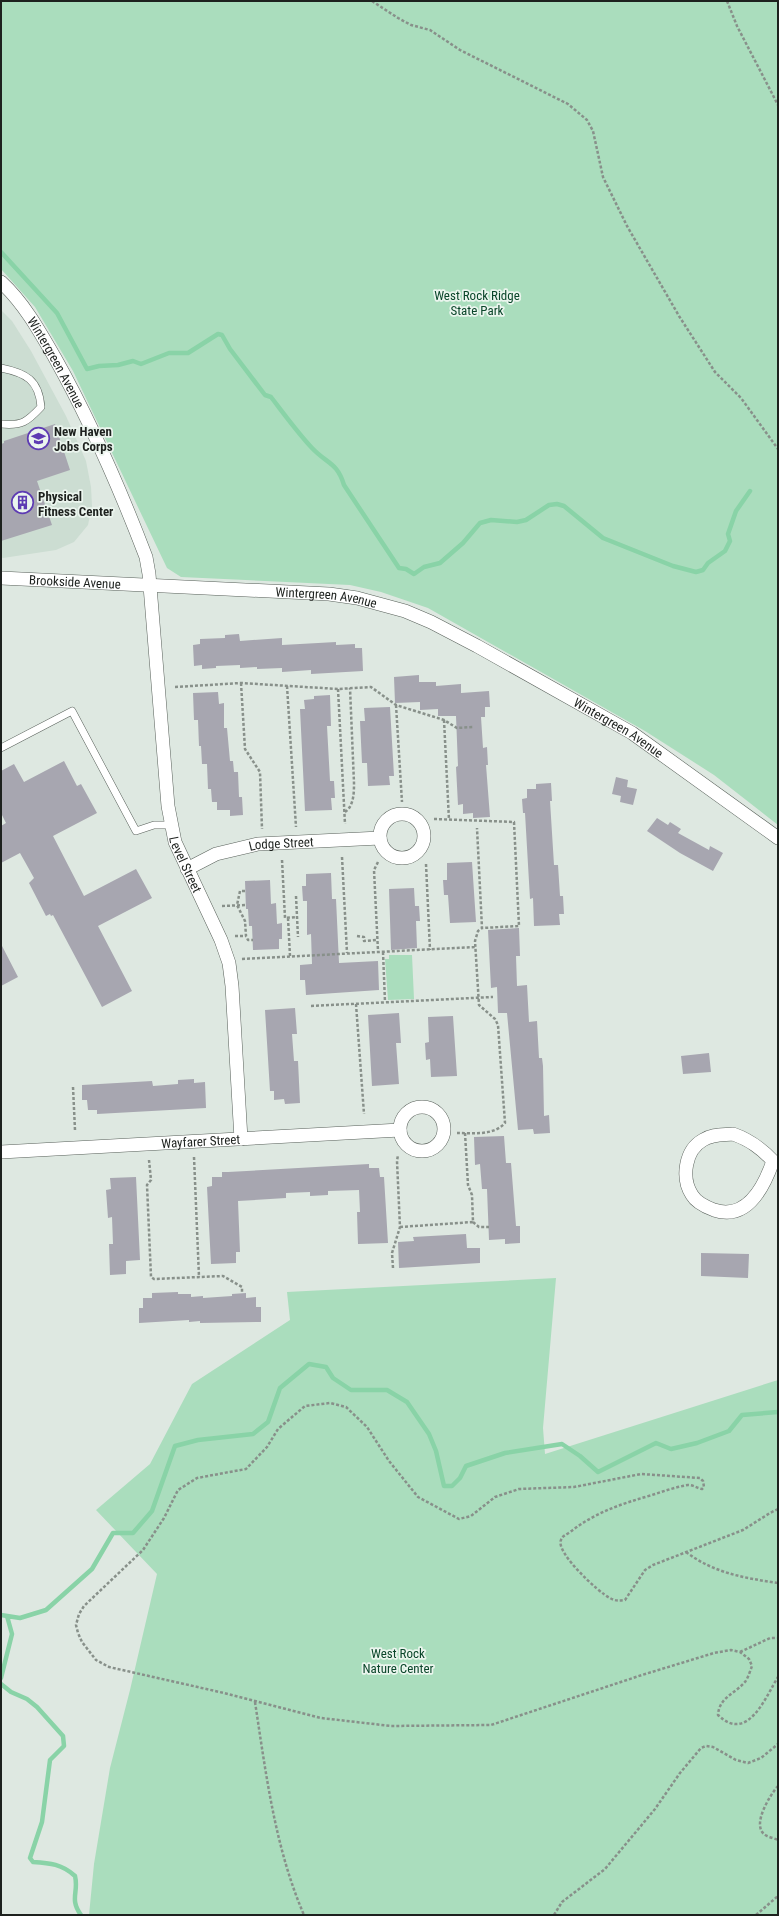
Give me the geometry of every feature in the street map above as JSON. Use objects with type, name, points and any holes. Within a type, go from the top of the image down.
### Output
[{"type":"street","name":"Wintergreen Avenue","points":[[1,282],[17,299],[41,334],[82,410],[106,459],[146,557],[150,584],[329,594],[357,598],[405,611],[431,622],[477,646],[632,733],[778,838]]},
{"type":"street","name":"Brookside Avenue","points":[[1,578],[150,584]]},
{"type":"street","name":"Level Street","points":[[150,584],[168,806],[175,842],[221,940],[229,963],[232,986],[242,1139]]},
{"type":"street","name":"Lodge Street","points":[[187,869],[216,854],[258,844],[380,838]]},
{"type":"street","name":"Wayfarer Street","points":[[1,1152],[400,1130]]},
{"type":"street","points":[[732,1134],[746,1139],[762,1149],[775,1161],[762,1188],[753,1200],[740,1209],[719,1212],[705,1207],[692,1195],[686,1182],[686,1165],[692,1150],[702,1140],[716,1135],[732,1134]]},
{"type":"lane","points":[[1,368],[15,371],[26,376],[40,392],[40,407],[29,420],[16,425],[1,424]]},
{"type":"lane","points":[[1,748],[72,711],[136,831],[154,825],[172,825]]},
{"type":"path","points":[[372,1],[411,25],[430,30],[460,50],[563,101],[587,120],[593,131],[603,177],[627,226],[679,316],[715,372],[742,398],[778,449]]},
{"type":"path","points":[[727,1],[737,26],[778,105]]},
{"type":"path","points":[[241,683],[245,749],[260,772],[262,829]]},
{"type":"path","points":[[175,686],[241,683],[338,689],[371,687],[396,704],[444,720],[457,728],[473,727]]},
{"type":"path","points":[[287,686],[296,827]]},
{"type":"path","points":[[345,812],[350,807],[354,796],[350,688]]},
{"type":"path","points":[[338,689],[345,824]]},
{"type":"path","points":[[396,704],[402,802]]},
{"type":"path","points":[[444,720],[449,820]]},
{"type":"path","points":[[434,819],[514,822],[519,926],[482,928],[478,931],[475,942],[479,1005],[495,1019],[498,1024],[504,1123],[501,1127],[493,1131],[457,1133]]},
{"type":"path","points":[[477,828],[482,928]]},
{"type":"path","points":[[342,857],[347,953]]},
{"type":"path","points":[[282,860],[285,918],[288,918],[290,956]]},
{"type":"path","points":[[378,862],[374,870],[378,951]]},
{"type":"path","points":[[426,864],[430,950]]},
{"type":"path","points":[[245,891],[240,891],[237,905],[245,921],[246,936],[248,940],[253,940]]},
{"type":"path","points":[[296,896],[298,937]]},
{"type":"path","points":[[222,906],[246,905]]},
{"type":"path","points":[[288,918],[297,918]]},
{"type":"path","points":[[235,936],[246,936]]},
{"type":"path","points":[[357,936],[364,937],[364,941],[377,940]]},
{"type":"path","points":[[242,959],[475,947]]},
{"type":"path","points":[[383,952],[385,1002]]},
{"type":"path","points":[[311,1006],[494,997]]},
{"type":"path","points":[[356,1004],[364,1114]]},
{"type":"path","points":[[73,1087],[75,1130]]},
{"type":"path","points":[[465,1133],[468,1185],[472,1195],[473,1222]]},
{"type":"path","points":[[393,1268],[392,1253],[400,1227],[398,1155]]},
{"type":"path","points":[[194,1158],[199,1276]]},
{"type":"path","points":[[150,1160],[151,1180],[146,1185],[151,1277],[154,1279],[223,1276],[242,1287],[242,1293]]},
{"type":"path","points":[[400,1227],[473,1222],[479,1227],[489,1227]]},
{"type":"path","points":[[778,1509],[743,1530],[665,1559],[645,1570],[625,1600],[618,1601],[602,1594],[567,1559],[561,1549],[560,1542],[562,1538],[578,1525],[600,1512],[681,1487],[690,1485],[702,1489],[704,1487],[703,1481],[695,1477],[641,1474],[574,1486],[519,1489],[495,1497],[463,1519],[433,1506],[418,1497],[389,1461],[367,1427],[346,1406],[330,1403],[305,1406],[278,1429],[267,1448],[246,1469],[197,1478],[178,1490],[164,1518],[143,1550],[84,1606],[79,1614],[76,1625],[82,1642],[96,1660],[109,1667],[224,1693],[320,1718],[391,1726],[491,1725],[621,1681],[714,1653],[732,1650],[740,1652],[749,1659],[752,1666],[745,1683],[724,1699],[718,1709],[718,1715],[732,1724],[741,1723],[751,1718],[760,1708],[778,1677]]},
{"type":"path","points":[[686,1552],[709,1567],[721,1572],[750,1579],[778,1583]]},
{"type":"path","points":[[740,1652],[770,1638],[778,1638]]},
{"type":"path","points":[[255,1702],[276,1830],[293,1890],[304,1915]]},
{"type":"path","points":[[554,1915],[562,1902],[605,1869],[655,1809],[680,1773],[701,1748],[706,1746],[713,1747],[736,1760],[748,1763],[760,1758],[778,1744]]},
{"type":"path","points":[[778,1786],[766,1803],[761,1818],[760,1828],[762,1832],[778,1840]]},
{"type":"path","points":[[756,1915],[778,1896]]},
{"type":"shaded area","name":"New Haven Jobs Corps","points":[[1,310],[12,321],[31,351],[66,416],[86,461],[91,487],[92,506],[88,525],[74,542],[56,550],[3,558],[1,557]]},
{"type":"green space","name":"West Rock Ridge State Park","points":[[1,1],[778,1],[778,825],[714,775],[645,731],[428,608],[381,592],[350,585],[181,577],[167,568],[73,371],[35,307],[1,269]]},
{"type":"green space","points":[[389,955],[412,955],[414,999],[388,1000],[385,959],[389,959]]},
{"type":"green space","name":"West Rock Nature Center","points":[[556,1278],[543,1428],[545,1454],[778,1380],[778,1915],[89,1915],[94,1864],[110,1768],[157,1574],[96,1510],[150,1464],[192,1384],[290,1320],[287,1292]]},
{"type":"building","name":"Physical Fitness Center","points":[[55,424],[70,470],[37,481],[52,525],[1,541],[1,444],[4,443],[4,441]]},
{"type":"building","points":[[239,634],[240,641],[282,638],[282,645],[336,642],[336,645],[355,644],[355,648],[362,648],[363,671],[311,674],[311,670],[282,672],[282,668],[240,668],[240,665],[216,666],[216,668],[202,669],[202,665],[194,666],[193,645],[200,644],[200,639],[225,638],[225,635]]},
{"type":"building","points":[[419,675],[419,682],[436,682],[436,686],[461,684],[461,693],[489,691],[490,707],[485,707],[485,717],[481,717],[483,748],[487,747],[488,765],[486,765],[490,817],[473,818],[473,813],[463,814],[463,804],[458,805],[456,716],[438,716],[438,709],[420,710],[420,702],[395,703],[394,677]]},
{"type":"building","points":[[218,692],[219,704],[224,703],[224,728],[227,728],[230,761],[233,761],[234,772],[238,772],[239,797],[242,797],[243,815],[230,816],[230,810],[217,810],[217,802],[212,802],[211,789],[208,789],[207,764],[202,764],[201,746],[199,746],[198,720],[194,720],[193,693]]},
{"type":"building","points":[[330,695],[331,726],[327,726],[330,781],[334,781],[335,798],[331,798],[332,810],[305,811],[300,709],[305,709],[304,700],[314,699],[314,696]]},
{"type":"building","points":[[390,707],[394,776],[389,776],[390,785],[368,786],[367,763],[362,763],[360,721],[365,721],[364,708]]},
{"type":"building","points":[[64,761],[77,786],[81,784],[97,813],[53,836],[84,896],[136,869],[152,898],[98,926],[132,991],[102,1007],[53,915],[51,916],[50,914],[46,916],[29,883],[34,878],[20,853],[1,863],[1,826],[6,823],[1,813],[1,771],[14,764],[24,782]]},
{"type":"building","points":[[616,777],[628,780],[627,787],[637,789],[633,805],[620,802],[621,796],[612,794]]},
{"type":"building","points":[[551,783],[552,801],[550,801],[554,865],[558,865],[560,896],[563,896],[564,914],[559,914],[560,925],[534,926],[533,898],[530,899],[525,813],[523,813],[522,799],[527,798],[527,789],[536,789],[536,784]]},
{"type":"building","points":[[657,818],[668,825],[670,822],[681,829],[678,833],[709,850],[710,846],[723,853],[713,871],[680,853],[647,831]]},
{"type":"building","points":[[472,862],[476,922],[450,923],[448,895],[444,895],[443,880],[447,880],[447,863]]},
{"type":"building","points":[[331,873],[332,899],[336,899],[339,963],[378,961],[379,990],[306,995],[305,980],[300,980],[300,965],[312,964],[311,934],[307,935],[307,901],[303,901],[302,886],[306,886],[306,874]]},
{"type":"building","points":[[270,880],[271,904],[276,903],[277,924],[282,923],[282,939],[279,939],[279,949],[253,950],[252,926],[249,926],[248,909],[246,909],[245,881]]},
{"type":"building","points":[[414,888],[415,906],[419,906],[420,921],[416,921],[417,948],[391,950],[389,889]]},
{"type":"building","points":[[519,928],[520,956],[516,956],[517,986],[527,985],[529,1022],[537,1021],[539,1058],[542,1058],[543,1066],[544,1116],[549,1115],[550,1133],[534,1134],[533,1129],[518,1130],[507,1013],[498,1013],[497,987],[491,988],[488,930]]},
{"type":"building","points":[[1,944],[18,977],[1,986]]},
{"type":"building","points":[[295,1008],[297,1034],[292,1034],[294,1061],[298,1061],[300,1103],[285,1104],[284,1099],[274,1100],[274,1091],[270,1091],[265,1010]]},
{"type":"building","points":[[399,1013],[401,1043],[396,1043],[399,1084],[372,1086],[368,1015]]},
{"type":"building","points":[[453,1016],[457,1076],[431,1077],[430,1059],[426,1060],[425,1043],[429,1042],[428,1017]]},
{"type":"building","points":[[709,1053],[711,1072],[683,1074],[681,1056]]},
{"type":"building","points":[[194,1079],[194,1083],[205,1082],[206,1108],[97,1114],[97,1110],[88,1110],[87,1100],[82,1100],[82,1085],[152,1081],[153,1086],[178,1084],[178,1080]]},
{"type":"building","points":[[504,1136],[506,1163],[511,1163],[516,1226],[520,1226],[520,1243],[505,1244],[505,1239],[489,1240],[487,1189],[482,1189],[480,1164],[475,1165],[474,1137]]},
{"type":"building","points":[[369,1164],[369,1168],[379,1168],[380,1177],[384,1177],[388,1243],[358,1244],[357,1212],[360,1212],[359,1190],[328,1191],[328,1195],[310,1196],[310,1192],[286,1193],[286,1198],[238,1201],[240,1252],[236,1252],[236,1263],[211,1264],[207,1187],[212,1186],[212,1177],[222,1177],[222,1172]]},
{"type":"building","points":[[136,1177],[140,1260],[126,1261],[126,1274],[110,1275],[109,1244],[113,1244],[112,1217],[108,1218],[106,1190],[111,1189],[110,1178]]},
{"type":"building","points":[[466,1234],[467,1248],[480,1248],[480,1263],[399,1268],[398,1242],[414,1241],[413,1237]]},
{"type":"building","points":[[701,1253],[749,1254],[748,1278],[701,1276]]},
{"type":"building","points":[[178,1292],[178,1294],[191,1294],[191,1297],[203,1296],[203,1298],[232,1296],[232,1294],[246,1293],[246,1298],[256,1297],[256,1307],[261,1307],[261,1322],[200,1323],[200,1321],[189,1322],[189,1320],[139,1323],[139,1308],[143,1308],[143,1298],[152,1298],[152,1293]]},
{"type":"waterway","points":[[1,252],[57,313],[87,369],[99,366],[118,365],[133,361],[141,364],[169,353],[188,353],[218,334],[222,335],[230,349],[265,395],[271,397],[306,442],[335,467],[344,485],[399,568],[406,569],[414,574],[424,567],[440,563],[463,543],[480,523],[491,520],[517,522],[526,520],[549,505],[557,504],[564,506],[603,538],[673,566],[696,572],[703,570],[708,563],[725,551],[730,541],[728,534],[736,511],[750,491]]},
{"type":"waterway","points":[[1,1615],[20,1618],[46,1610],[92,1569],[113,1533],[133,1533],[152,1511],[175,1446],[198,1440],[253,1434],[268,1422],[280,1388],[309,1364],[326,1367],[333,1378],[351,1390],[387,1390],[407,1402],[429,1434],[436,1451],[444,1486],[452,1486],[460,1478],[466,1466],[505,1453],[562,1444],[580,1456],[598,1472],[656,1443],[671,1449],[697,1443],[729,1431],[742,1415],[778,1412]]},
{"type":"waterway","points":[[1,1678],[12,1634],[7,1616]]},
{"type":"waterway","points":[[1,1684],[11,1692],[27,1699],[37,1707],[63,1736],[64,1746],[50,1760],[42,1822],[30,1858],[33,1862],[60,1867],[75,1876],[75,1900],[77,1909],[81,1915]]},
{"type":"place","name":"New Haven Jobs Corps","points":[[38,438]]},
{"type":"place","name":"Physical Fitness Center","points":[[23,503]]}]
